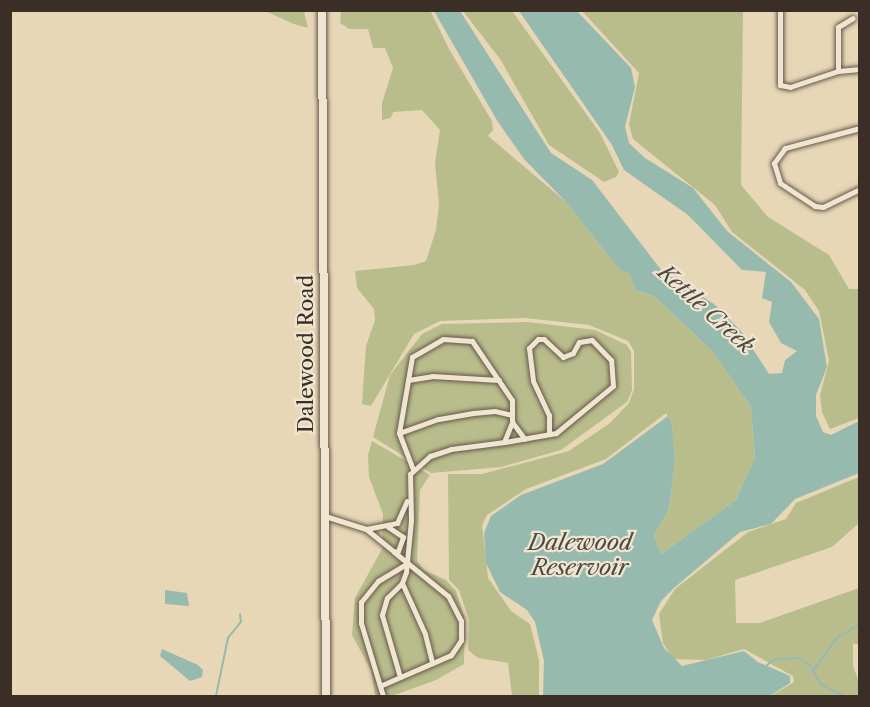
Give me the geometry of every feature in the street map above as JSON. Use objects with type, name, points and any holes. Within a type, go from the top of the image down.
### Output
[{"type":"main road","name":"Dalewood Road","points":[[322,10],[326,696]]},
{"type":"street","points":[[780,10],[780,85],[790,87],[838,71],[860,69]]},
{"type":"street","points":[[838,71],[838,27],[853,18]]},
{"type":"street","points":[[860,128],[785,148],[774,163],[780,183],[814,206],[823,207],[860,189]]},
{"type":"street","points":[[397,523],[408,499],[413,470],[399,432],[412,357],[451,338],[472,341],[512,400],[512,419],[504,442]]},
{"type":"street","points":[[413,470],[430,456],[451,449],[556,433],[611,391],[611,360],[592,340],[579,342],[573,352],[563,357],[544,339],[538,339],[529,348],[533,381],[549,415],[549,434]]},
{"type":"street","points":[[408,380],[432,376],[499,380]]},
{"type":"street","points":[[399,432],[438,419],[495,411],[512,419],[525,439]]},
{"type":"street","points":[[400,677],[382,615],[387,598],[402,583],[411,527],[408,499]]},
{"type":"street","points":[[325,516],[366,529],[406,564],[437,584],[460,621],[458,647],[432,663],[382,685]]},
{"type":"street","points":[[366,529],[388,527],[397,523],[411,527]]},
{"type":"street","points":[[388,527],[400,533],[404,542],[394,552]]},
{"type":"street","points":[[383,696],[382,685],[365,639],[361,602],[378,581],[406,564]]},
{"type":"street","points":[[402,583],[425,634],[432,663]]},
{"type":"green space","points":[[265,11],[304,11],[308,28],[294,24]]},
{"type":"green space","points":[[341,11],[431,12],[449,49],[492,121],[493,130],[488,136],[565,201],[620,270],[630,274],[635,290],[654,296],[713,352],[751,407],[755,457],[736,500],[661,554],[654,535],[669,509],[675,460],[672,424],[666,413],[606,459],[526,489],[487,515],[482,525],[488,578],[511,611],[530,624],[539,660],[539,696],[512,696],[508,663],[478,658],[468,650],[469,620],[459,590],[449,580],[448,474],[482,474],[569,451],[610,423],[629,403],[634,389],[634,351],[628,341],[589,325],[525,318],[440,321],[414,334],[371,406],[362,404],[366,346],[375,320],[374,309],[357,288],[355,271],[414,265],[426,261],[436,230],[439,204],[435,163],[440,130],[422,110],[393,112],[391,118],[382,120],[382,103],[393,68],[385,48],[373,48],[368,29],[349,29],[340,23]]},
{"type":"green space","points":[[463,11],[512,11],[600,133],[619,172],[616,177],[604,182],[549,145],[500,59]]},
{"type":"green space","points":[[582,11],[743,11],[741,185],[768,217],[829,255],[849,289],[859,289],[859,418],[830,429],[822,412],[820,395],[829,361],[819,311],[805,290],[732,232],[715,205],[633,139],[629,124],[639,73]]},
{"type":"green space","points":[[527,322],[595,330],[627,345],[631,352],[632,390],[627,402],[561,450],[501,467],[431,473],[373,437],[390,375],[422,334],[442,324]]},
{"type":"green space","points":[[372,441],[430,475],[420,490],[417,561],[424,570],[446,580],[456,591],[465,619],[464,664],[436,680],[392,696],[375,696],[371,670],[352,635],[355,598],[382,549],[383,514],[369,477],[368,455]]},
{"type":"green space","points":[[859,477],[859,523],[832,547],[735,580],[736,623],[760,623],[859,588],[859,644],[853,644],[853,666],[859,682],[859,696],[771,696],[794,682],[793,676],[744,649],[706,660],[673,659],[663,643],[659,614],[675,589],[748,532],[786,519],[796,503]]},
{"type":"water","name":"Dalewood Reservoir","points":[[434,11],[460,11],[551,153],[592,180],[662,271],[714,304],[741,331],[769,374],[782,373],[785,360],[797,351],[781,343],[769,322],[772,302],[762,298],[766,272],[742,270],[688,215],[624,170],[612,145],[519,11],[577,11],[631,68],[635,87],[625,127],[629,143],[645,158],[693,188],[727,231],[791,282],[819,319],[827,367],[816,395],[816,416],[823,432],[831,435],[859,421],[859,473],[795,499],[771,524],[740,532],[661,601],[652,620],[664,648],[682,666],[744,651],[758,662],[790,676],[790,683],[770,696],[543,696],[544,661],[535,622],[527,610],[500,592],[486,563],[484,533],[491,516],[521,495],[603,464],[668,416],[672,424],[675,460],[669,509],[654,535],[661,554],[736,500],[755,457],[751,407],[713,352],[654,296],[635,290],[630,274],[620,270],[565,201],[524,159],[498,122]]},
{"type":"water","points":[[165,590],[187,593],[189,606],[165,604]]},
{"type":"water","points":[[162,649],[198,665],[203,670],[202,677],[190,681],[160,656]]},
{"type":"waterway","points":[[216,696],[228,638],[241,622],[240,615]]},
{"type":"waterway","points":[[813,671],[836,639],[860,624]]},
{"type":"waterway","points":[[766,666],[775,659],[799,658],[811,666],[821,684],[845,696]]},
{"type":"water label","name":"Kettle Creek","points":[[706,309]]}]
